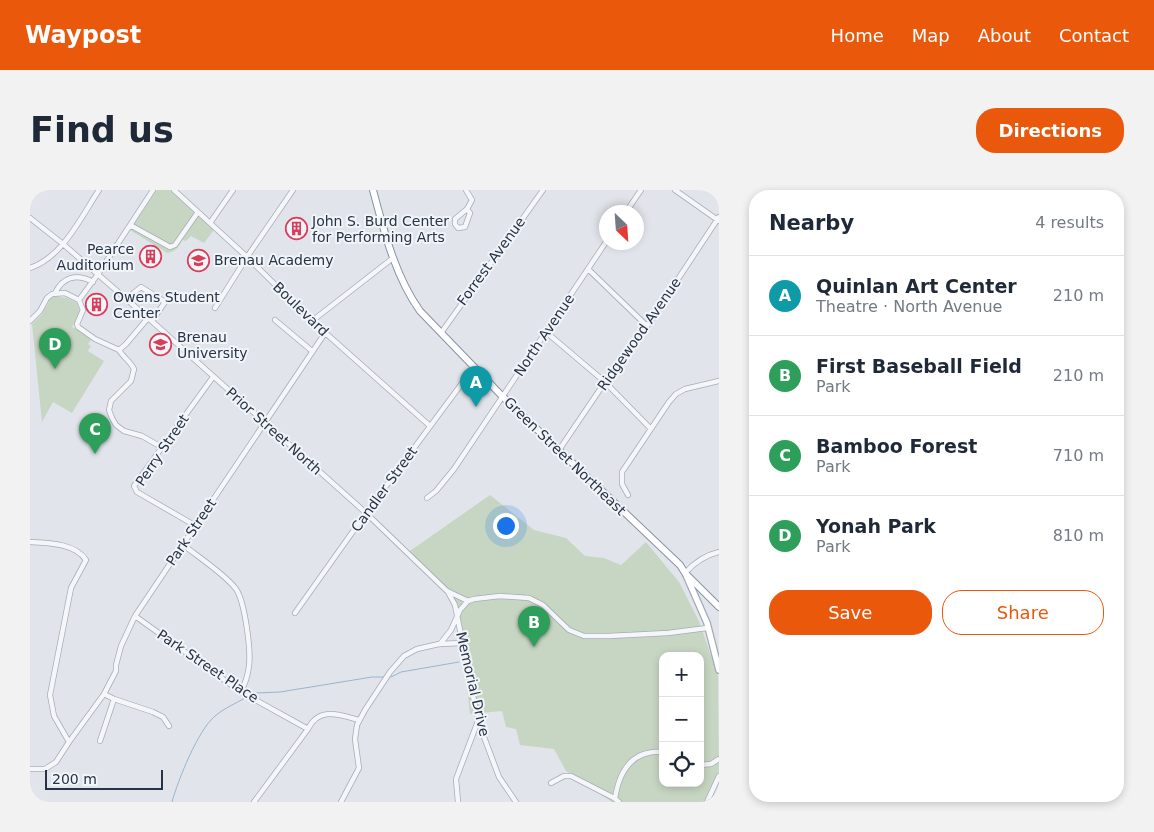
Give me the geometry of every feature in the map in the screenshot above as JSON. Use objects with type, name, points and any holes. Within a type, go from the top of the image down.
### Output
[{"type":"highway","name":"Green Street Northeast","points":[[373,190],[393,258],[414,303],[440,333],[502,396],[680,565],[685,573],[719,607]]},
{"type":"main road","points":[[685,573],[704,614],[719,670]]},
{"type":"street","points":[[30,268],[50,258],[63,244],[99,190]]},
{"type":"street","points":[[79,300],[153,190]]},
{"type":"street","name":"Boulevard","points":[[174,190],[247,257],[325,333],[430,426]]},
{"type":"street","points":[[210,222],[233,190]]},
{"type":"street","points":[[214,308],[293,190]]},
{"type":"street","points":[[466,190],[472,200],[467,209]]},
{"type":"street","name":"Forrest Avenue","points":[[440,333],[543,190]]},
{"type":"street","points":[[631,205],[642,190]]},
{"type":"street","points":[[675,190],[718,219]]},
{"type":"street","points":[[130,225],[170,247],[175,245],[198,212]]},
{"type":"street","name":"Prior Street North","points":[[30,218],[150,319],[366,513],[447,591]]},
{"type":"street","name":"Ridgewood Avenue","points":[[559,450],[605,382],[647,326],[718,219]]},
{"type":"street","name":"North Avenue","points":[[427,498],[436,491],[454,469],[601,250]]},
{"type":"street","points":[[312,321],[393,258]]},
{"type":"street","points":[[588,269],[647,326]]},
{"type":"street","points":[[30,321],[40,312],[47,298],[55,293],[59,285],[67,279],[82,278],[92,282]]},
{"type":"street","points":[[119,350],[165,302],[141,287],[126,299]]},
{"type":"street","points":[[55,293],[65,293],[79,300],[83,310],[77,324],[78,327],[94,339],[119,350],[130,361],[134,369],[131,382],[111,401],[109,410],[116,425],[124,431],[142,436],[163,448]]},
{"type":"street","points":[[275,320],[312,351]]},
{"type":"street","points":[[546,332],[605,382],[650,428]]},
{"type":"street","name":"Park Street","points":[[30,769],[45,769],[51,767],[56,762],[104,694],[116,671],[121,646],[135,616],[325,333]]},
{"type":"street","name":"Candler Street","points":[[295,613],[474,367]]},
{"type":"street","name":"Perry Street","points":[[196,526],[137,492],[134,486],[213,377]]},
{"type":"street","points":[[628,495],[622,484],[622,472],[650,428],[676,394],[685,389],[719,381]]},
{"type":"street","points":[[30,542],[56,544],[81,555],[86,560],[71,588],[50,695],[54,716],[69,742]]},
{"type":"street","points":[[182,544],[229,581],[237,590],[249,642],[249,665],[241,692]]},
{"type":"street","points":[[685,573],[698,561],[719,552]]},
{"type":"street","points":[[447,591],[468,601]]},
{"type":"street","name":"Memorial Drive","points":[[447,591],[455,605],[478,721],[499,777],[516,802]]},
{"type":"street","points":[[439,644],[451,630],[457,616],[468,601],[500,596],[529,598],[543,605],[569,630],[584,636],[668,634],[707,628]]},
{"type":"street","name":"Park Street Place","points":[[135,616],[241,692],[308,729]]},
{"type":"street","points":[[341,802],[358,768],[355,739],[359,720],[390,672],[404,656],[418,650],[439,644],[463,643]]},
{"type":"street","points":[[104,694],[153,712],[163,717],[169,726]]},
{"type":"street","points":[[100,741],[114,699]]},
{"type":"street","points":[[254,802],[308,729],[312,720],[333,713],[359,720]]},
{"type":"street","points":[[458,802],[456,779],[478,721]]},
{"type":"street","points":[[550,783],[564,776],[571,776],[617,800],[621,775],[635,759],[651,751],[659,752]]},
{"type":"street","points":[[704,765],[710,764],[719,759]]},
{"type":"street","points":[[707,802],[719,776]]},
{"type":"green space","points":[[157,190],[170,190],[214,230],[204,243],[191,236],[186,241],[182,240],[175,250],[167,253],[130,230]]},
{"type":"green space","points":[[52,296],[67,298],[77,303],[80,312],[72,327],[80,330],[91,340],[88,344],[91,346],[88,351],[104,361],[72,413],[53,402],[42,422],[32,324],[42,314],[49,302],[48,299]]},
{"type":"green space","points":[[490,495],[534,530],[566,538],[585,556],[604,558],[621,565],[646,542],[679,582],[699,621],[718,676],[719,771],[706,802],[612,802],[566,771],[554,749],[520,745],[516,729],[506,727],[502,711],[470,714],[458,604],[407,553]]},
{"type":"waterway","points":[[391,677],[401,672],[459,662]]},
{"type":"waterway","points":[[256,693],[280,692],[372,677],[384,677]]},
{"type":"waterway","points":[[172,802],[189,756],[202,732],[215,716],[245,698]]},
{"type":"place","name":"John S. Burd Center for Performing Arts","points":[[296,229]]},
{"type":"place","name":"Pearce Auditorium","points":[[150,257]]},
{"type":"place","name":"Brenau Academy","points":[[198,260]]},
{"type":"place","name":"Owens Student Center","points":[[97,305]]},
{"type":"place","name":"Brenau University","points":[[161,345]]},
{"type":"place","name":"Yonah Park","points":[[55,369]]},
{"type":"place","name":"Quinlan Art Center","points":[[476,407]]},
{"type":"place","name":"Bamboo Forest","points":[[95,454]]},
{"type":"place","name":"First Baseball Field","points":[[534,647]]}]
